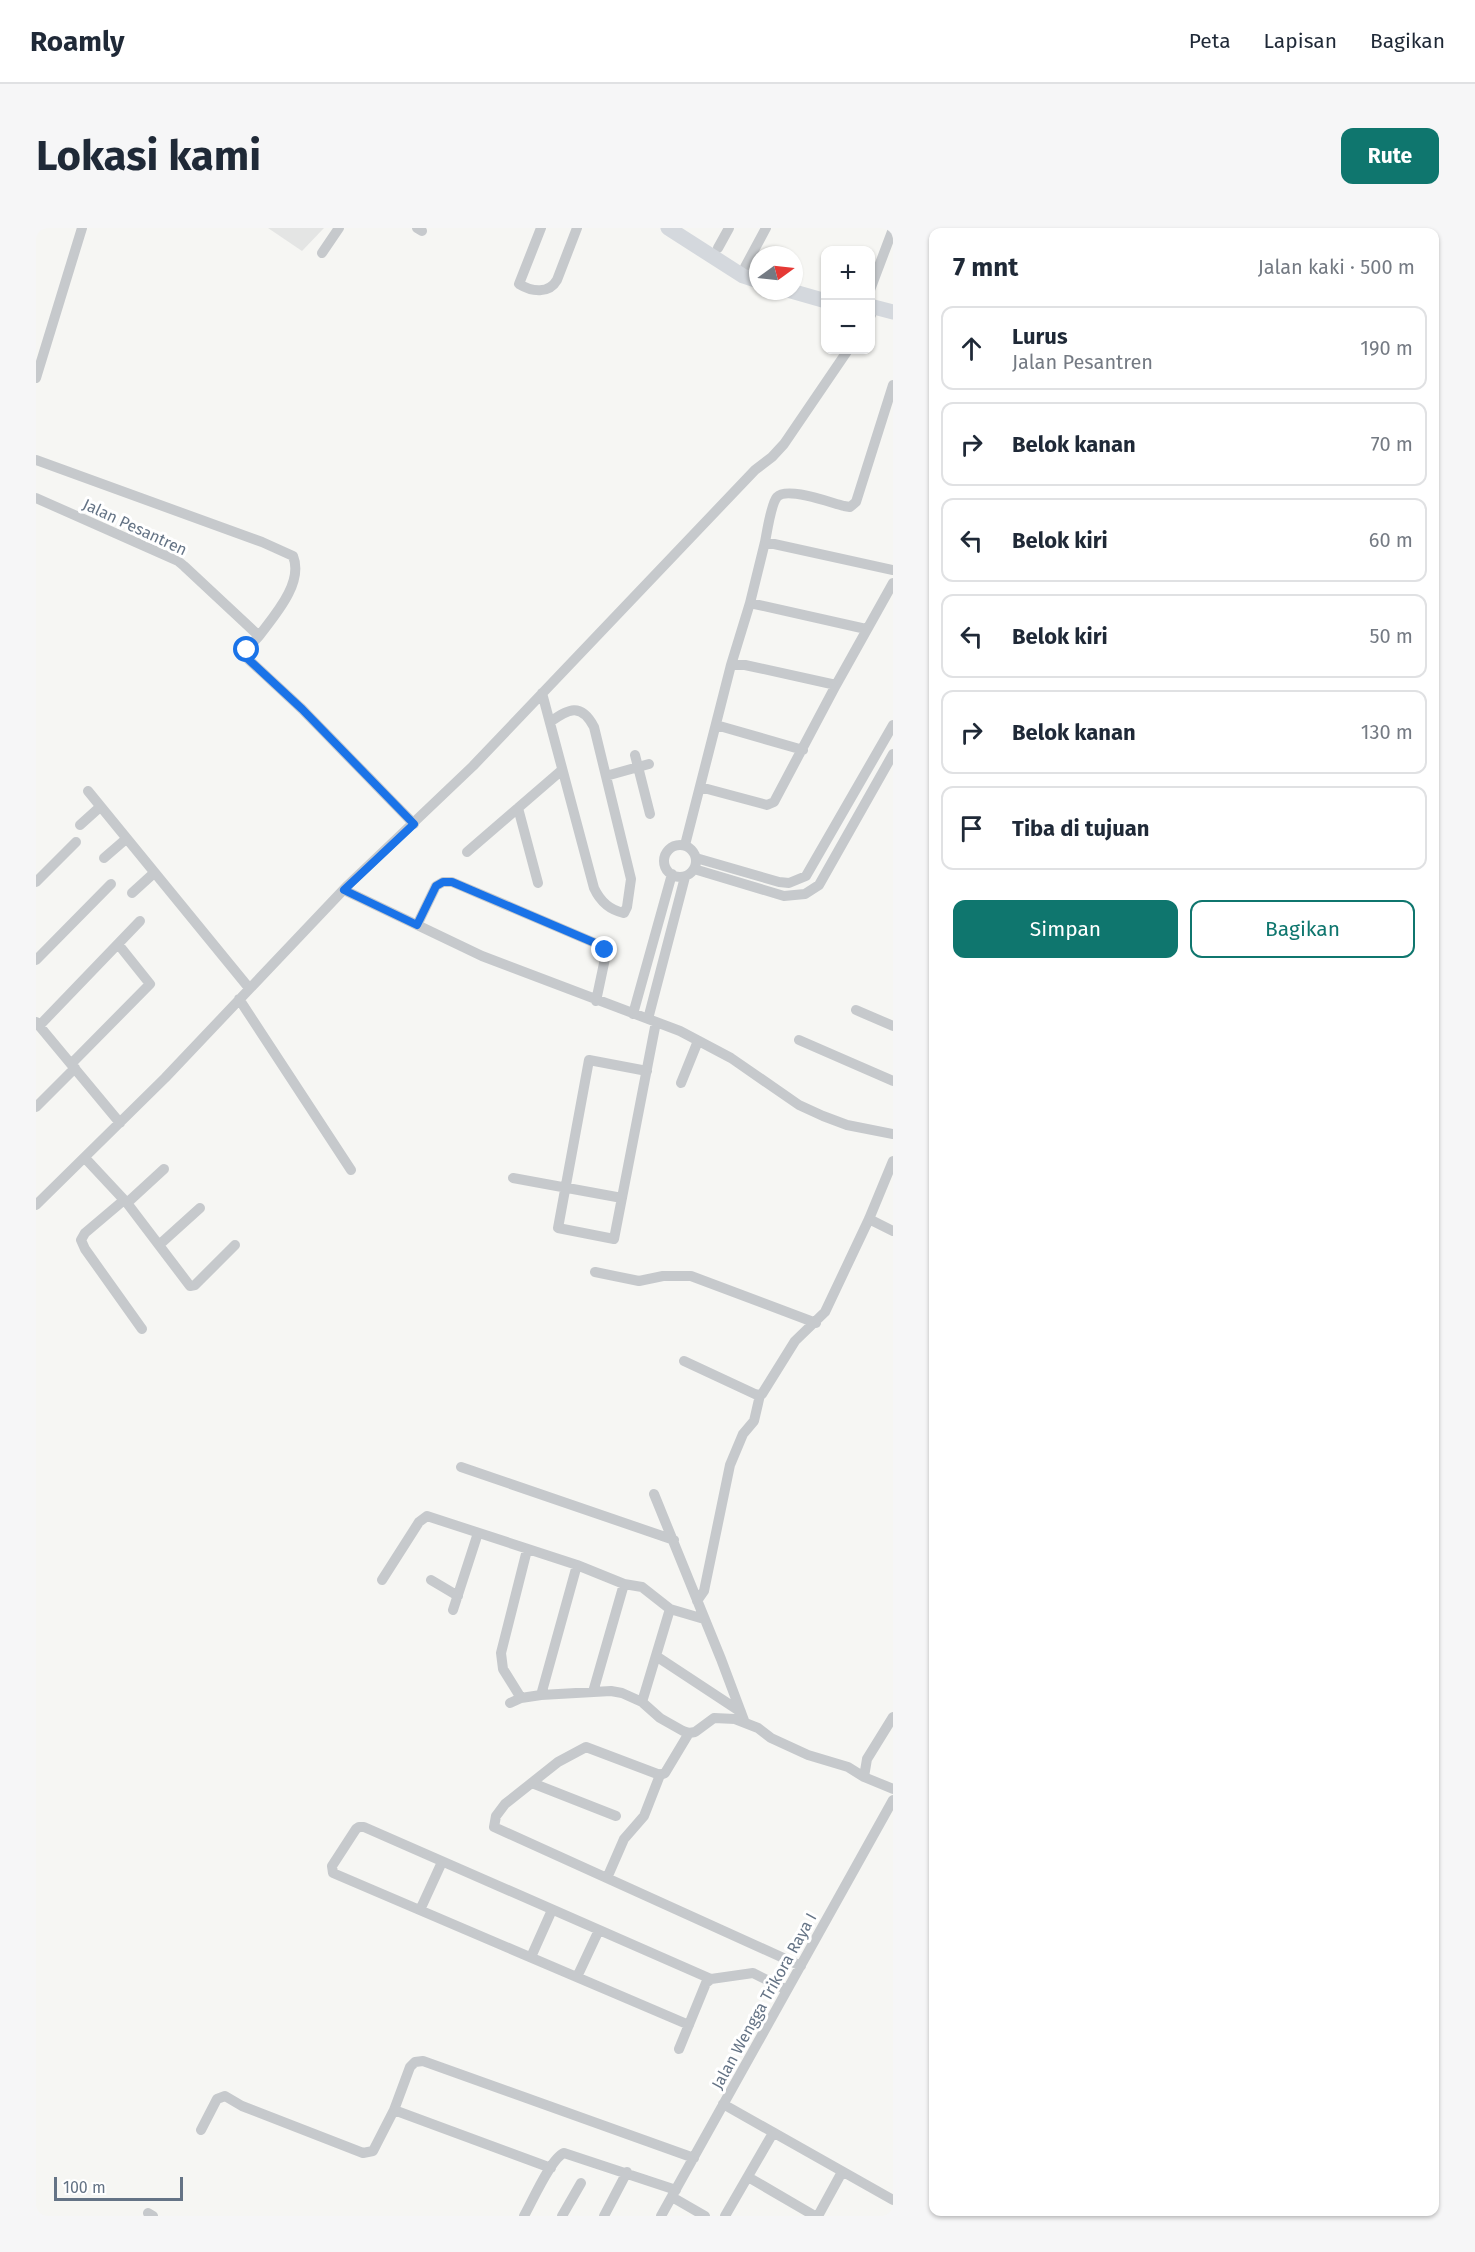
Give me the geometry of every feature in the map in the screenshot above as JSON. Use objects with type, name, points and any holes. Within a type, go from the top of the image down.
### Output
[{"type":"street","points":[[36,378],[82,228]]},
{"type":"street","points":[[322,253],[339,228]]},
{"type":"street","points":[[541,228],[519,284],[544,291],[553,286],[557,280],[576,228]]},
{"type":"street","points":[[668,228],[749,278]]},
{"type":"street","points":[[682,228],[749,267]]},
{"type":"street","points":[[718,248],[729,228]]},
{"type":"street","points":[[760,246],[766,228]]},
{"type":"street","points":[[875,277],[893,229]]},
{"type":"street","points":[[803,287],[821,293]]},
{"type":"street","points":[[803,295],[822,300]]},
{"type":"street","points":[[875,307],[893,312]]},
{"type":"street","points":[[875,316],[893,320]]},
{"type":"street","points":[[36,1205],[165,1078],[344,890],[414,824],[755,470],[772,457],[784,444],[845,354]]},
{"type":"street","points":[[685,846],[775,500],[780,494],[792,493],[850,507],[856,502],[893,385]]},
{"type":"street","points":[[36,460],[262,542],[293,556],[295,569],[289,596],[247,650],[248,659],[302,709],[414,824]]},
{"type":"street","name":"Jalan Pesantren","points":[[36,498],[178,561],[259,636]]},
{"type":"street","points":[[765,542],[893,570]]},
{"type":"street","points":[[700,787],[771,804],[774,802],[866,629],[890,594]]},
{"type":"street","points":[[750,603],[866,629]]},
{"type":"street","points":[[731,665],[745,665],[836,685]]},
{"type":"street","points":[[542,693],[562,770],[599,899],[607,906],[624,913],[627,908],[631,879],[594,727],[591,721],[581,713],[568,710],[550,722]]},
{"type":"street","points":[[716,725],[803,750]]},
{"type":"street","points":[[694,869],[751,880],[789,883],[806,876],[893,725]]},
{"type":"street","points":[[685,877],[672,874],[665,865],[666,854],[674,846],[690,848],[696,858],[790,896],[805,894],[819,885],[893,754]]},
{"type":"street","points":[[635,755],[644,765],[650,814]]},
{"type":"street","points":[[606,776],[644,765]]},
{"type":"street","points":[[467,852],[562,770]]},
{"type":"street","points":[[88,791],[249,988]]},
{"type":"street","points":[[80,825],[100,807]]},
{"type":"street","points":[[518,808],[538,884]]},
{"type":"street","points":[[104,858],[126,839]]},
{"type":"street","points":[[36,882],[76,842]]},
{"type":"street","points":[[647,1071],[589,1060],[558,1228],[614,1239],[647,1071],[652,1021],[669,937],[685,877],[694,869],[696,858]]},
{"type":"street","points":[[132,893],[154,873]]},
{"type":"street","points":[[633,1014],[672,874]]},
{"type":"street","points":[[417,925],[436,886],[443,882],[452,882],[602,946],[606,954],[597,1000]]},
{"type":"street","points":[[36,960],[111,884]]},
{"type":"street","points":[[344,890],[482,956],[680,1031],[731,1058],[800,1105],[848,1125],[893,1134]]},
{"type":"street","points":[[120,1123],[38,1024],[140,921]]},
{"type":"street","points":[[655,934],[669,937]]},
{"type":"street","points":[[36,1107],[150,984],[118,944]]},
{"type":"street","points":[[239,999],[351,1170]]},
{"type":"street","points":[[856,1010],[893,1026]]},
{"type":"street","points":[[799,1040],[893,1081]]},
{"type":"street","points":[[681,1083],[698,1041]]},
{"type":"street","points":[[85,1158],[126,1202],[190,1286],[195,1285],[235,1245]]},
{"type":"street","points":[[697,1601],[704,1591],[730,1464],[743,1434],[754,1421],[760,1395],[795,1341],[825,1312],[869,1219],[893,1161]]},
{"type":"street","points":[[142,1329],[81,1240],[85,1233],[164,1169]]},
{"type":"street","points":[[513,1178],[622,1198]]},
{"type":"street","points":[[159,1245],[200,1208]]},
{"type":"street","points":[[869,1219],[893,1231]]},
{"type":"street","points":[[595,1272],[639,1281],[663,1276],[691,1276],[816,1323]]},
{"type":"street","points":[[684,1361],[760,1395]]},
{"type":"street","points":[[461,1467],[674,1540]]},
{"type":"street","points":[[654,1494],[745,1723]]},
{"type":"street","points":[[382,1580],[419,1522],[427,1516],[577,1565],[624,1584],[642,1587],[670,1609],[704,1619]]},
{"type":"street","points":[[453,1610],[478,1533]]},
{"type":"street","points":[[521,1698],[502,1669],[501,1653],[527,1550]]},
{"type":"street","points":[[541,1695],[577,1565]]},
{"type":"street","points":[[431,1580],[458,1596]]},
{"type":"street","points":[[593,1692],[624,1584]]},
{"type":"street","points":[[642,1702],[670,1609]]},
{"type":"street","points":[[656,1656],[741,1712]]},
{"type":"street","points":[[510,1703],[521,1698],[541,1695],[622,1693],[642,1702],[660,1718],[690,1733],[698,1731],[714,1718],[720,1717],[745,1723],[808,1755],[848,1767],[864,1777],[893,1789]]},
{"type":"street","points":[[864,1777],[867,1759],[893,1717]]},
{"type":"street","points":[[608,1878],[624,1839],[644,1816],[660,1775],[665,1773],[690,1733]]},
{"type":"street","points":[[660,1775],[586,1747],[558,1762],[504,1804],[496,1815],[494,1827],[801,1965]]},
{"type":"street","points":[[531,1782],[616,1816]]},
{"type":"street","name":"Jalan Wengga Trikora Raya I","points":[[661,2216],[893,1800]]},
{"type":"street","points":[[689,2025],[333,1873],[332,1866],[356,1829],[361,1827],[711,1979]]},
{"type":"street","points":[[420,1910],[442,1862]]},
{"type":"street","points":[[531,1957],[552,1910]]},
{"type":"street","points":[[577,1977],[599,1930]]},
{"type":"street","points":[[679,2049],[706,1983],[711,1979],[753,1973],[787,1990]]},
{"type":"street","points":[[201,2130],[217,2099],[225,2096],[242,2106],[363,2153],[373,2151],[394,2110],[410,2067],[415,2062],[423,2061],[694,2158]]},
{"type":"street","points":[[723,2104],[893,2200]]},
{"type":"street","points":[[394,2110],[551,2168]]},
{"type":"street","points":[[725,2216],[773,2133]]},
{"type":"street","points":[[524,2216],[551,2168],[564,2153],[627,2172],[674,2194],[705,2216]]},
{"type":"street","points":[[604,2216],[627,2172]]},
{"type":"street","points":[[748,2177],[817,2216],[842,2172]]},
{"type":"street","points":[[562,2216],[580,2183]]},
{"type":"shaded area","points":[[268,228],[324,228],[302,251]]},
{"type":"route","points":[[247,650],[248,659],[286,693],[414,824],[344,890],[417,925],[436,886],[443,882],[452,882],[602,946],[605,950]]}]
